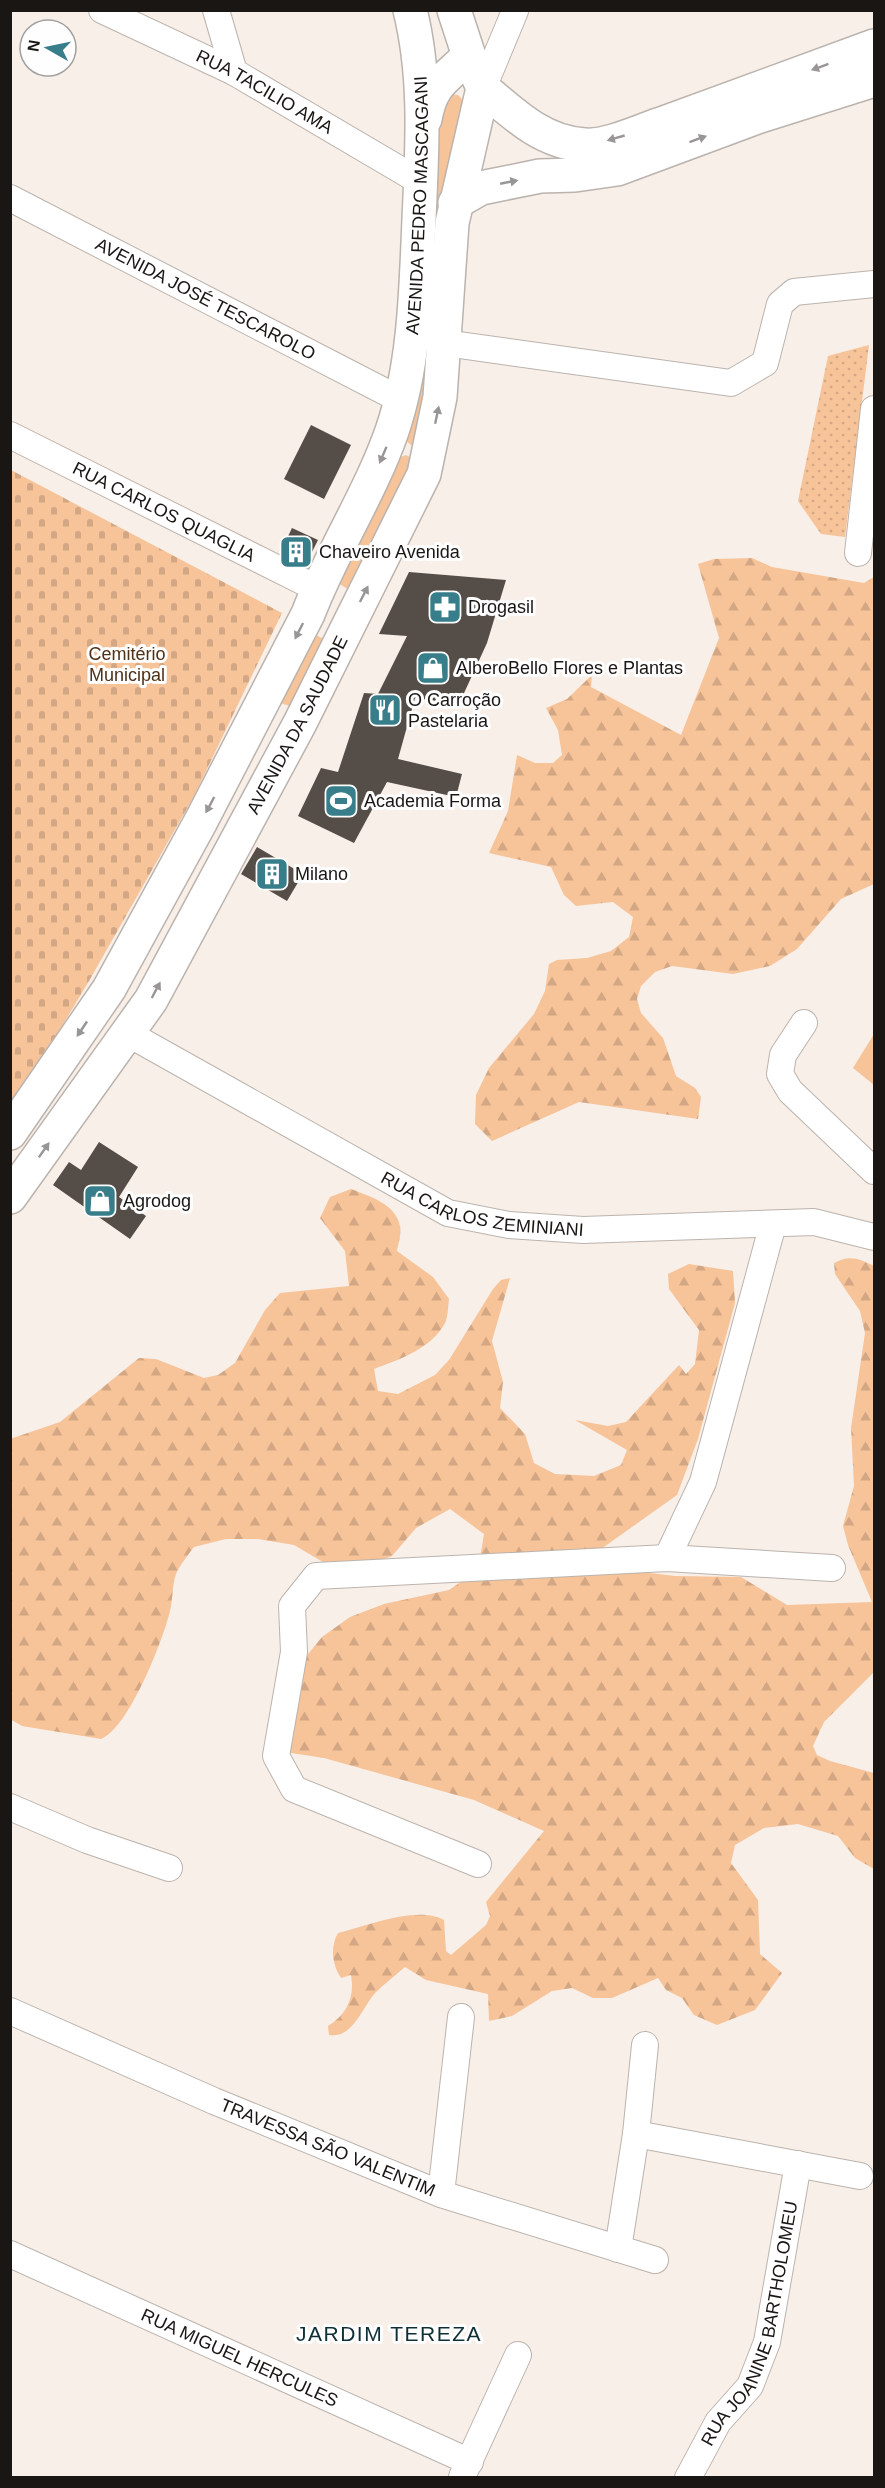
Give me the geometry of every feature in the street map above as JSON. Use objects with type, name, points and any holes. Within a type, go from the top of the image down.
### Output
[{"type":"main road","name":"AVENIDA PEDRO MASCAGANI","points":[[401,400],[417,283],[423,128],[415,32],[410,10]]},
{"type":"main road","points":[[454,10],[469,56],[483,88],[519,119],[542,133],[561,141],[586,146],[867,72]]},
{"type":"main road","points":[[423,128],[429,98],[439,84],[469,56]]},
{"type":"main road","points":[[455,203],[481,188],[540,176],[575,175],[617,169],[760,116],[867,72]]},
{"type":"main road","name":"AVENIDA DA SAUDADE","points":[[10,1197],[151,1000],[300,723],[424,474],[440,397],[455,203],[483,88]]},
{"type":"main road","points":[[10,1133],[109,989],[228,769],[308,614],[382,457],[401,400]]},
{"type":"main road","points":[[318,589],[333,601],[340,614],[345,632]]},
{"type":"main road","points":[[262,704],[272,717],[286,722],[300,723]]},
{"type":"main road","points":[[228,769],[245,772],[256,779],[262,793]]},
{"type":"street","name":"RUA TACILIO AMA","points":[[102,10],[234,72],[421,182]]},
{"type":"street","points":[[216,10],[234,72]]},
{"type":"street","points":[[469,56],[515,11]]},
{"type":"street","points":[[483,88],[515,11]]},
{"type":"street","name":"AVENIDA JOSÉ TESCAROLO","points":[[10,198],[401,400]]},
{"type":"street","points":[[445,343],[731,383],[765,363],[780,304],[794,292],[874,284]]},
{"type":"street","points":[[858,553],[874,409]]},
{"type":"street","name":"RUA CARLOS QUAGLIA","points":[[10,435],[318,589]]},
{"type":"street","points":[[804,1023],[783,1055],[780,1074],[790,1090],[874,1171]]},
{"type":"street","name":"RUA CARLOS ZEMINIANI","points":[[128,1033],[448,1212],[508,1225],[583,1230],[814,1222],[874,1237]]},
{"type":"street","points":[[667,1558],[703,1482],[773,1224]]},
{"type":"street","points":[[478,1864],[294,1789],[276,1756],[294,1652],[292,1606],[316,1576],[667,1558],[832,1568]]},
{"type":"street","points":[[10,1807],[87,1840],[169,1868]]},
{"type":"street","name":"TRAVESSA SÃO VALENTIM","points":[[10,2011],[214,2101],[441,2194],[655,2260]]},
{"type":"street","points":[[441,2194],[461,2018]]},
{"type":"street","points":[[618,2249],[636,2134],[645,2045]]},
{"type":"street","points":[[636,2134],[860,2176]]},
{"type":"street","name":"RUA JOANINE BARTHOLOMEU","points":[[688,2478],[718,2422],[750,2386],[767,2342],[798,2164]]},
{"type":"street","name":"RUA MIGUEL HERCULES","points":[[10,2254],[466,2470]]},
{"type":"street","points":[[466,2470],[518,2355]]},
{"type":"green space","points":[[449,94],[458,95],[464,101],[421,430],[415,444],[411,445],[405,440],[437,111]]},
{"type":"green space","points":[[869,345],[845,537],[821,534],[798,501],[828,356]]},
{"type":"green space","points":[[406,455],[413,459],[349,590],[338,583],[398,458]]},
{"type":"green space","name":"Cemitério Municipal","points":[[11,470],[282,613],[194,796],[89,981],[11,1111]]},
{"type":"green space","points":[[752,558],[772,567],[864,583],[874,577],[874,884],[841,899],[797,949],[770,966],[733,974],[672,966],[655,972],[641,986],[637,999],[641,1013],[663,1038],[676,1076],[695,1088],[701,1097],[698,1119],[579,1102],[492,1141],[475,1124],[476,1095],[489,1068],[534,1014],[545,991],[549,964],[557,960],[587,958],[611,951],[629,937],[633,917],[613,902],[576,906],[564,895],[551,867],[489,853],[508,811],[517,755],[535,763],[553,763],[562,755],[558,730],[546,708],[567,699],[592,675],[591,687],[681,735],[719,638],[698,564],[714,559]]},
{"type":"green space","points":[[312,633],[324,639],[293,707],[280,703]]},
{"type":"green space","points":[[874,1034],[874,1085],[853,1068]]},
{"type":"green space","points":[[351,1189],[381,1202],[393,1212],[400,1229],[397,1251],[433,1277],[449,1299],[445,1323],[432,1340],[414,1352],[374,1369],[378,1391],[398,1394],[435,1375],[449,1360],[493,1289],[501,1280],[510,1278],[492,1341],[503,1382],[500,1408],[525,1434],[534,1463],[555,1474],[594,1476],[621,1465],[627,1450],[575,1420],[608,1426],[626,1422],[679,1365],[686,1374],[695,1364],[699,1330],[669,1289],[668,1274],[689,1264],[733,1271],[735,1303],[698,1439],[677,1495],[587,1559],[599,1567],[675,1576],[741,1577],[787,1605],[872,1602],[848,1545],[843,1526],[854,1486],[851,1428],[865,1333],[860,1311],[835,1274],[834,1263],[854,1258],[874,1266],[874,1672],[824,1722],[813,1746],[817,1755],[830,1761],[874,1773],[874,1869],[855,1858],[838,1836],[798,1824],[764,1828],[735,1845],[731,1863],[758,1900],[760,1954],[782,1973],[755,2010],[717,2025],[694,2015],[682,1998],[666,1990],[658,1978],[612,1998],[593,1998],[572,1988],[552,1991],[512,2016],[489,2021],[488,1994],[426,1980],[405,1967],[376,1992],[351,2027],[337,2035],[329,2035],[328,2026],[345,2010],[352,1991],[351,1975],[341,1978],[334,1961],[333,1950],[338,1933],[392,1918],[433,1916],[444,1920],[446,1951],[451,1955],[486,1925],[490,1916],[486,1902],[544,1831],[474,1800],[324,1758],[265,1749],[299,1665],[322,1637],[350,1617],[384,1604],[449,1590],[478,1570],[484,1534],[450,1509],[416,1528],[392,1556],[359,1569],[323,1562],[294,1545],[258,1539],[226,1539],[194,1547],[176,1574],[170,1611],[143,1682],[123,1718],[112,1732],[101,1739],[22,1726],[10,1719],[10,1439],[60,1422],[139,1358],[156,1359],[204,1378],[218,1375],[235,1363],[265,1310],[280,1293],[349,1286],[345,1251],[320,1218],[330,1197]]},
{"type":"building","points":[[311,425],[351,445],[324,499],[284,479]]},
{"type":"building","name":"Chaveiro Avenida","points":[[292,528],[318,540],[305,566],[280,553]]},
{"type":"building","points":[[409,572],[506,580],[487,643],[459,704],[415,698],[398,759],[462,774],[456,797],[387,782],[354,843],[298,816],[321,768],[338,772],[364,693],[378,694],[407,636],[379,634]]},
{"type":"building","name":"Milano","points":[[257,847],[303,874],[287,901],[241,874]]},
{"type":"building","name":"Agrodog","points":[[99,1142],[138,1167],[119,1197],[146,1216],[130,1239],[53,1185],[69,1162],[81,1170]]},
{"type":"place","name":"Chaveiro Avenida","points":[[296,552]]},
{"type":"place","name":"Drogasil","points":[[445,607]]},
{"type":"place","name":"AlberoBello Flores e Plantas","points":[[433,668]]},
{"type":"place","name":"O Carroção Pastelaria","points":[[385,710]]},
{"type":"place","name":"Academia Forma","points":[[341,801]]},
{"type":"place","name":"Milano","points":[[272,874]]},
{"type":"place","name":"Agrodog","points":[[100,1201]]},
{"type":"district","name":"JARDIM TEREZA","points":[[389,2333]]}]
